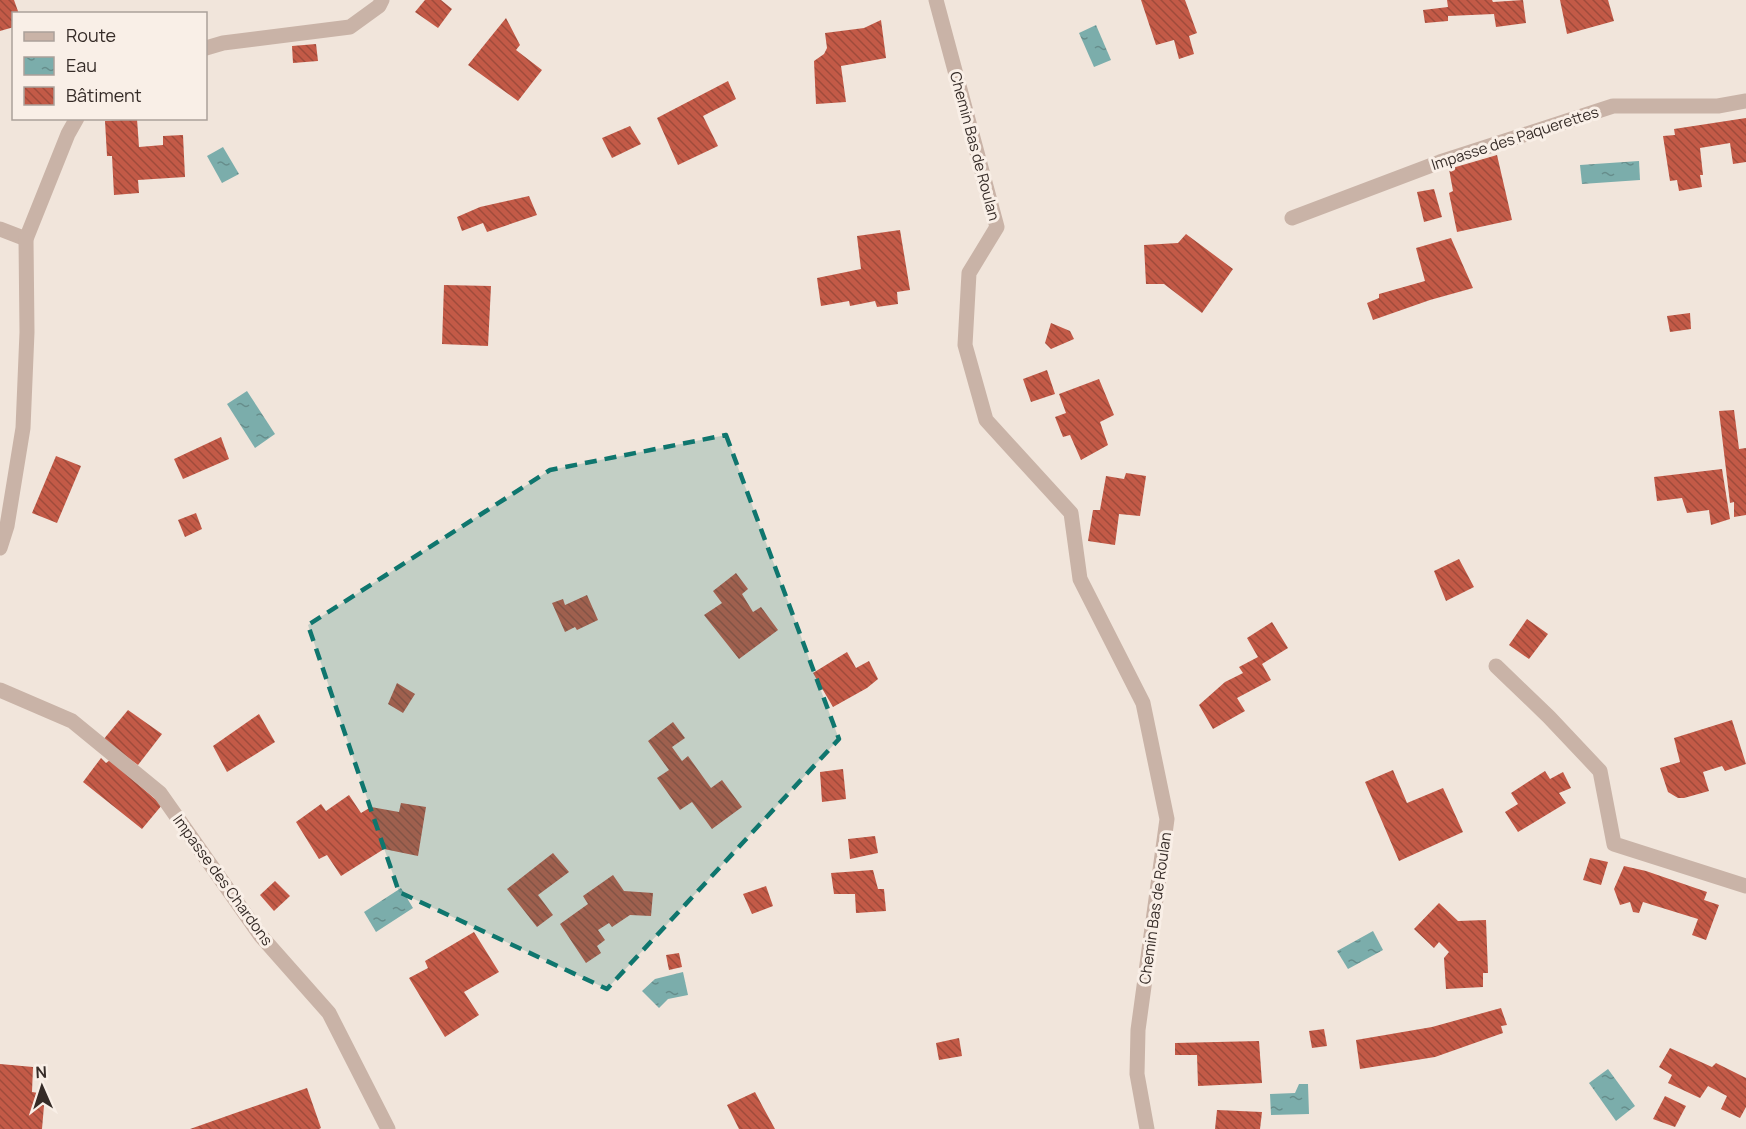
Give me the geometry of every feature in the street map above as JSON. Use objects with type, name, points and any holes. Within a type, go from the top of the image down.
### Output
[{"type":"street","points":[[207,48],[223,43],[350,27],[379,6],[382,0]]},
{"type":"street","name":"Chemin Bas de Roulan","points":[[936,0],[997,227],[969,273],[964,345],[986,420],[1071,513],[1080,579],[1143,703],[1167,819],[1138,1030],[1137,1074],[1147,1129]]},
{"type":"street","name":"Impasse des Paquerettes","points":[[1292,218],[1440,162],[1613,106],[1718,106],[1746,101]]},
{"type":"street","points":[[0,548],[7,526],[23,428],[27,332],[26,239],[68,134],[76,120]]},
{"type":"street","points":[[0,229],[26,239]]},
{"type":"street","points":[[1497,666],[1600,771],[1614,844],[1746,886]]},
{"type":"street","name":"Impasse des Chardons","points":[[0,690],[72,721],[160,793],[260,935],[329,1013],[388,1129]]},
{"type":"highlighted area","points":[[726,435],[839,739],[607,989],[399,892],[308,625],[550,470]]},
{"type":"water","points":[[1096,25],[1111,60],[1094,67],[1079,33]]},
{"type":"water","points":[[223,147],[239,174],[222,183],[207,156]]},
{"type":"water","points":[[1639,161],[1640,180],[1582,184],[1580,165]]},
{"type":"water","points":[[247,391],[275,434],[255,448],[227,404]]},
{"type":"water","points":[[401,888],[413,908],[376,932],[364,912]]},
{"type":"water","points":[[1373,931],[1383,950],[1348,969],[1337,951]]},
{"type":"water","points":[[683,972],[688,995],[668,999],[659,1008],[642,991],[655,979]]},
{"type":"water","points":[[1608,1069],[1635,1106],[1616,1121],[1589,1083]]},
{"type":"water","points":[[1299,1084],[1308,1084],[1309,1114],[1271,1115],[1270,1094],[1295,1093]]},
{"type":"building","points":[[0,0],[14,0],[18,12],[12,12],[12,28],[0,31]]},
{"type":"building","points":[[425,0],[441,0],[452,9],[438,28],[415,12]]},
{"type":"building","points":[[1141,0],[1185,0],[1197,33],[1189,36],[1194,54],[1179,59],[1174,40],[1156,45]]},
{"type":"building","points":[[1447,0],[1492,0],[1493,2],[1523,0],[1526,23],[1496,27],[1494,14],[1448,16],[1448,21],[1425,23],[1423,10],[1448,7]]},
{"type":"building","points":[[1560,0],[1608,0],[1614,21],[1567,34]]},
{"type":"building","points":[[506,18],[520,45],[516,50],[542,70],[518,101],[468,65]]},
{"type":"building","points":[[881,20],[886,58],[841,66],[846,102],[816,104],[814,61],[824,54],[827,48],[825,33],[864,28]]},
{"type":"building","points":[[316,44],[318,61],[293,63],[292,46]]},
{"type":"building","points":[[728,81],[736,99],[703,116],[718,146],[678,165],[657,118]]},
{"type":"building","points":[[1746,118],[1746,162],[1733,164],[1730,143],[1700,148],[1702,187],[1679,191],[1677,180],[1670,181],[1663,136],[1675,135],[1674,129]]},
{"type":"building","points":[[137,120],[139,147],[163,145],[163,136],[183,135],[185,177],[138,180],[139,193],[114,195],[112,156],[107,156],[105,121]]},
{"type":"building","points":[[630,126],[641,144],[612,158],[602,138]]},
{"type":"building","points":[[1497,155],[1512,220],[1457,232],[1449,193],[1453,191],[1449,169]]},
{"type":"building","points":[[1434,189],[1442,217],[1424,222],[1417,192]]},
{"type":"building","points":[[529,196],[537,215],[487,232],[483,223],[462,231],[457,217],[480,207]]},
{"type":"building","points":[[900,230],[910,290],[897,292],[898,304],[877,307],[875,301],[850,306],[849,301],[821,306],[817,278],[861,269],[857,236]]},
{"type":"building","points":[[1186,234],[1233,269],[1202,313],[1164,284],[1146,284],[1144,245],[1178,243]]},
{"type":"building","points":[[1451,238],[1473,288],[1373,320],[1367,303],[1379,298],[1379,294],[1425,281],[1416,248]]},
{"type":"building","points":[[444,285],[491,286],[488,346],[442,344]]},
{"type":"building","points":[[1690,313],[1691,329],[1670,332],[1667,316]]},
{"type":"building","points":[[1051,323],[1070,331],[1074,339],[1051,349],[1045,343]]},
{"type":"building","points":[[1047,370],[1055,394],[1031,402],[1023,379]]},
{"type":"building","points":[[1099,379],[1114,415],[1100,422],[1108,445],[1081,460],[1070,435],[1063,437],[1055,417],[1066,413],[1059,394]]},
{"type":"building","points":[[1734,410],[1739,449],[1746,448],[1746,515],[1734,517],[1734,502],[1730,503],[1719,411]]},
{"type":"building","points":[[221,437],[229,459],[183,479],[174,459]]},
{"type":"building","points":[[56,456],[81,466],[57,523],[32,513]]},
{"type":"building","points":[[1722,469],[1730,519],[1711,525],[1709,510],[1687,513],[1682,498],[1657,501],[1654,477]]},
{"type":"building","points":[[1126,473],[1146,476],[1140,516],[1119,514],[1115,545],[1088,541],[1093,510],[1100,510],[1106,476],[1124,479]]},
{"type":"building","points":[[196,513],[202,529],[185,537],[178,520]]},
{"type":"building","points":[[1459,559],[1474,587],[1446,601],[1434,571]]},
{"type":"building","points":[[736,573],[748,589],[742,594],[753,612],[761,607],[778,630],[739,659],[704,615],[722,603],[713,591]]},
{"type":"building","points":[[587,595],[598,620],[577,630],[575,627],[565,632],[552,603],[563,599],[565,605]]},
{"type":"building","points":[[1527,619],[1548,634],[1529,659],[1509,645]]},
{"type":"building","points":[[1272,622],[1288,648],[1262,664],[1271,680],[1237,698],[1245,711],[1213,729],[1199,705],[1225,682],[1243,673],[1239,667],[1258,657],[1247,638]]},
{"type":"building","points":[[847,652],[856,668],[869,661],[878,679],[867,688],[833,707],[813,673]]},
{"type":"building","points":[[397,683],[415,694],[403,713],[388,704]]},
{"type":"building","points":[[128,710],[162,734],[138,765],[103,740]]},
{"type":"building","points":[[259,714],[275,742],[227,772],[213,746]]},
{"type":"building","points":[[1732,720],[1746,764],[1725,771],[1722,766],[1703,772],[1709,791],[1684,798],[1678,798],[1668,792],[1660,768],[1680,762],[1674,738]]},
{"type":"building","points":[[673,722],[685,738],[672,747],[682,761],[688,756],[711,788],[722,780],[742,807],[712,829],[692,802],[680,810],[657,778],[669,770],[648,741]]},
{"type":"building","points":[[101,758],[106,763],[110,760],[162,805],[142,829],[83,782]]},
{"type":"building","points":[[843,769],[846,799],[822,802],[820,772]]},
{"type":"building","points":[[1393,770],[1407,803],[1443,788],[1463,832],[1399,861],[1365,782]]},
{"type":"building","points":[[1545,771],[1550,779],[1563,772],[1571,788],[1559,793],[1566,803],[1518,832],[1505,812],[1518,804],[1511,793]]},
{"type":"building","points":[[349,795],[361,813],[371,807],[399,812],[401,803],[426,807],[418,856],[384,849],[341,876],[327,855],[319,859],[296,822],[321,804],[326,811]]},
{"type":"building","points":[[875,836],[878,853],[850,859],[848,839]]},
{"type":"building","points":[[553,853],[569,872],[538,895],[553,915],[537,927],[507,889]]},
{"type":"building","points":[[1590,858],[1608,862],[1601,885],[1583,880]]},
{"type":"building","points":[[1624,866],[1646,871],[1707,892],[1704,900],[1719,905],[1706,940],[1692,935],[1698,919],[1643,902],[1639,913],[1633,912],[1630,902],[1620,905],[1614,889]]},
{"type":"building","points":[[873,870],[878,889],[884,889],[886,911],[856,913],[855,894],[834,894],[831,873]]},
{"type":"building","points":[[613,875],[624,891],[653,893],[651,916],[630,915],[612,927],[609,923],[598,930],[605,940],[597,946],[601,953],[586,963],[560,924],[588,904],[583,896]]},
{"type":"building","points":[[275,881],[290,896],[274,911],[260,895]]},
{"type":"building","points":[[766,886],[773,906],[752,914],[743,894]]},
{"type":"building","points":[[1439,903],[1458,921],[1486,920],[1488,973],[1483,973],[1483,987],[1446,989],[1444,958],[1449,952],[1439,942],[1434,948],[1414,929]]},
{"type":"building","points":[[474,932],[499,972],[464,992],[479,1015],[445,1037],[409,978],[428,968],[425,961]]},
{"type":"building","points":[[679,953],[682,967],[669,970],[666,955]]},
{"type":"building","points":[[1501,1008],[1507,1025],[1501,1026],[1503,1033],[1435,1057],[1360,1069],[1356,1040],[1432,1027]]},
{"type":"building","points":[[1324,1029],[1327,1046],[1312,1048],[1309,1031]]},
{"type":"building","points":[[959,1038],[962,1056],[939,1060],[936,1043]]},
{"type":"building","points":[[1259,1041],[1262,1083],[1198,1086],[1197,1055],[1175,1055],[1175,1043]]},
{"type":"building","points":[[1670,1048],[1712,1067],[1716,1063],[1746,1078],[1746,1107],[1740,1118],[1721,1109],[1727,1096],[1708,1086],[1700,1098],[1668,1083],[1672,1075],[1659,1067]]},
{"type":"building","points":[[0,1064],[33,1067],[32,1092],[45,1094],[42,1129],[0,1129]]},
{"type":"building","points":[[307,1088],[321,1128],[319,1129],[190,1129]]},
{"type":"building","points":[[755,1092],[775,1129],[739,1129],[727,1105]]},
{"type":"building","points":[[1665,1096],[1686,1106],[1675,1127],[1653,1119]]},
{"type":"building","points":[[1217,1110],[1262,1112],[1260,1129],[1215,1129]]}]
